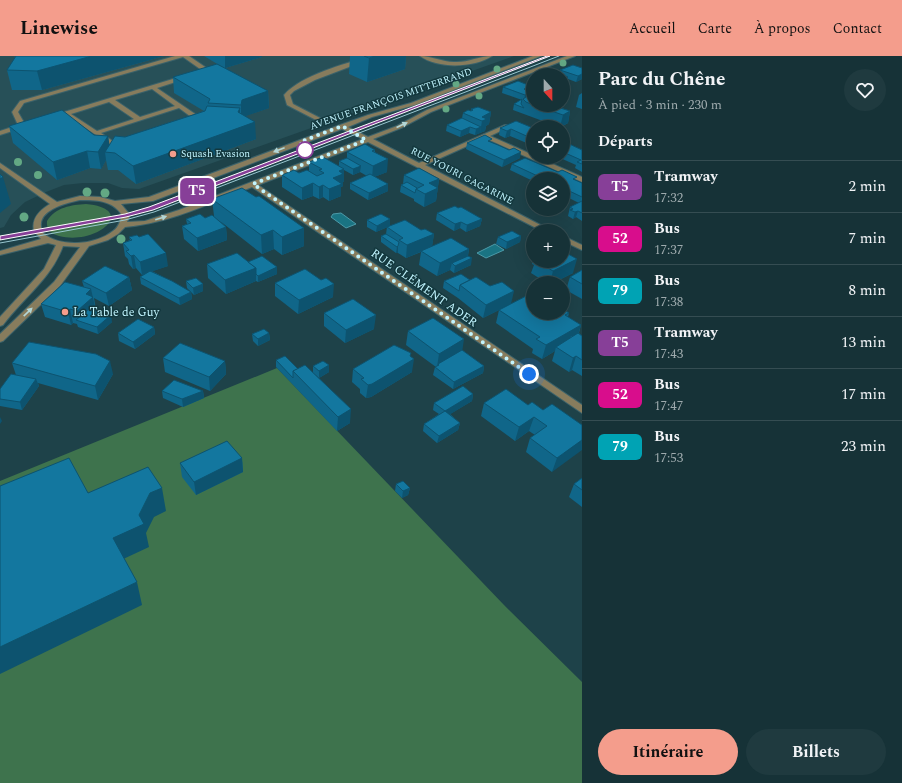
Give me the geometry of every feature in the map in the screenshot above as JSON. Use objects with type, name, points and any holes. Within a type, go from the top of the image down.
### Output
[{"type":"street","points":[[22,126],[15,112],[22,102],[181,56]]},
{"type":"street","points":[[44,120],[208,71],[185,56]]},
{"type":"street","points":[[320,120],[290,105],[287,96],[289,92],[302,84],[375,56]]},
{"type":"street","points":[[423,56],[454,66],[489,56]]},
{"type":"street","name":"AVENUE FRANÇOIS MITTERRAND","points":[[48,240],[37,230],[37,223],[40,216],[56,205],[80,198],[104,200],[114,203],[150,199],[342,126],[370,116],[413,104],[538,56]]},
{"type":"street","name":"AVENUE FRANÇOIS MITTERRAND","points":[[123,225],[146,223],[253,184],[399,127],[429,111],[572,56]]},
{"type":"street","points":[[152,88],[199,119],[184,124]]},
{"type":"street","points":[[110,100],[139,119]]},
{"type":"street","points":[[96,133],[180,106]]},
{"type":"street","points":[[66,113],[116,146],[132,141]]},
{"type":"street","points":[[0,133],[29,124]]},
{"type":"street","name":"RUE YOURI GAGARINE","points":[[342,126],[366,140],[534,224]]},
{"type":"street","points":[[418,166],[507,126]]},
{"type":"street","points":[[485,136],[582,180]]},
{"type":"street","points":[[0,165],[56,205]]},
{"type":"street","name":"RUE CLÉMENT ADER","points":[[253,184],[582,410]]},
{"type":"street","points":[[0,253],[48,240],[60,244],[86,244],[109,236],[123,225],[126,215],[122,208],[114,203]]},
{"type":"street","points":[[570,242],[582,248]]},
{"type":"street","points":[[0,324],[7,313],[39,280],[53,262],[60,244]]},
{"type":"street","points":[[0,339],[57,284],[86,244]]},
{"type":"shaded area","points":[[0,56],[514,56],[139,189],[122,188],[108,183],[64,185],[25,202],[11,215],[4,227],[0,228]]},
{"type":"green space","points":[[86,204],[102,207],[109,213],[111,219],[107,226],[98,232],[87,236],[73,238],[59,236],[50,231],[47,226],[47,221],[59,210],[69,206]]},
{"type":"green space","points":[[277,368],[504,605],[582,682],[582,783],[0,783],[0,481]]},
{"type":"water","points":[[341,213],[356,224],[346,228],[331,217],[333,214]]},
{"type":"water","points":[[495,244],[504,250],[486,258],[477,253]]},
{"type":"building","points":[[16,56],[92,56],[37,71],[7,70]]},
{"type":"building","points":[[364,56],[375,56],[369,58]]},
{"type":"building","points":[[217,64],[268,91],[242,100],[241,105],[208,103],[210,99],[173,77]]},
{"type":"building","points":[[573,65],[582,68],[582,74],[578,76],[570,73],[570,68],[565,68]]},
{"type":"building","points":[[518,81],[526,84],[526,89],[524,89],[526,90],[526,94],[525,95],[503,87]]},
{"type":"building","points":[[522,99],[521,104],[524,108],[514,104]]},
{"type":"building","points":[[207,106],[240,108],[238,112],[255,122],[133,166],[115,153],[105,152],[115,136],[125,137],[205,111]]},
{"type":"building","points":[[478,107],[491,112],[482,117],[487,119],[482,121],[463,113],[468,110],[471,111],[473,110],[471,109]]},
{"type":"building","points":[[62,110],[94,135],[108,136],[98,152],[87,151],[53,162],[9,126]]},
{"type":"building","points":[[554,112],[568,112],[563,115]]},
{"type":"building","points":[[462,118],[481,127],[476,129],[470,127],[461,131],[447,125]]},
{"type":"building","points":[[516,121],[526,125],[526,136],[511,129],[507,131],[500,128]]},
{"type":"building","points":[[485,135],[492,139],[488,141],[509,150],[514,148],[521,152],[504,160],[467,143]]},
{"type":"building","points":[[365,144],[375,150],[372,151],[388,159],[373,166],[347,152]]},
{"type":"building","points":[[570,144],[582,150],[582,164],[577,162],[581,160],[570,155]]},
{"type":"building","points":[[323,157],[344,169],[339,171],[343,174],[333,178],[342,184],[329,189],[323,185],[319,187],[313,183],[302,188],[282,175],[294,170],[299,173],[307,170],[317,176],[324,173],[319,170],[322,169],[309,162]]},
{"type":"building","points":[[347,158],[361,166],[353,169],[339,161]]},
{"type":"building","points":[[525,158],[526,164],[539,164],[558,172],[529,172],[512,164]]},
{"type":"building","points":[[419,168],[439,179],[429,183],[438,188],[425,194],[416,189],[424,185],[404,175]]},
{"type":"building","points":[[370,174],[388,184],[369,193],[350,183]]},
{"type":"building","points":[[570,174],[577,177],[573,179],[582,183],[582,197],[570,191]]},
{"type":"building","points":[[407,182],[417,188],[415,193],[401,185]]},
{"type":"building","points":[[242,188],[256,197],[259,196],[304,228],[282,237],[273,230],[261,235],[212,199]]},
{"type":"building","points":[[582,201],[582,213],[570,210],[573,209],[570,207]]},
{"type":"building","points":[[455,206],[458,208],[461,207],[482,219],[467,225],[461,222],[455,224],[437,213]]},
{"type":"building","points":[[200,214],[205,218],[212,215],[226,227],[197,238],[182,226],[191,223],[186,219]]},
{"type":"building","points":[[381,214],[390,219],[377,226],[367,220]]},
{"type":"building","points":[[405,220],[421,230],[425,229],[434,234],[407,245],[399,240],[403,238],[387,227]]},
{"type":"building","points":[[512,231],[521,236],[507,242],[498,237]]},
{"type":"building","points":[[148,234],[166,253],[140,262],[134,255],[131,256],[126,251],[129,250],[123,243],[132,240],[129,237],[137,235],[139,237]]},
{"type":"building","points":[[386,234],[399,242],[397,247],[381,236]]},
{"type":"building","points":[[451,238],[469,249],[440,263],[421,251]]},
{"type":"building","points":[[237,253],[256,268],[225,280],[207,264]]},
{"type":"building","points":[[570,255],[577,259],[570,262]]},
{"type":"building","points":[[262,256],[277,267],[258,276],[256,274],[256,268],[248,262]]},
{"type":"building","points":[[468,256],[472,258],[455,266],[452,263]]},
{"type":"building","points":[[105,266],[129,277],[106,293],[82,281]]},
{"type":"building","points":[[548,268],[559,268],[553,271]]},
{"type":"building","points":[[305,269],[321,280],[326,278],[334,284],[299,300],[275,283]]},
{"type":"building","points":[[582,270],[582,284],[570,277]]},
{"type":"building","points":[[150,271],[191,292],[179,298],[140,277]]},
{"type":"building","points":[[461,274],[470,280],[460,285],[459,291],[444,281]]},
{"type":"building","points":[[476,277],[490,286],[502,282],[514,291],[486,305],[460,285]]},
{"type":"building","points":[[196,278],[203,284],[193,288],[186,281]]},
{"type":"building","points":[[65,282],[91,289],[86,294],[93,297],[77,311],[70,309],[68,312],[41,304]]},
{"type":"building","points":[[526,296],[526,320],[570,320],[570,318],[581,325],[546,345],[536,339],[540,337],[499,310]]},
{"type":"building","points":[[353,299],[376,315],[346,330],[324,313]]},
{"type":"building","points":[[90,308],[111,315],[97,327],[76,320]]},
{"type":"building","points":[[433,318],[464,339],[439,354],[408,331]]},
{"type":"building","points":[[138,319],[154,327],[133,342],[118,333]]},
{"type":"building","points":[[264,329],[269,333],[258,339],[252,334]]},
{"type":"building","points":[[578,333],[582,336],[582,360],[576,356],[573,358],[556,347]]},
{"type":"building","points":[[29,342],[96,354],[110,361],[95,386],[12,363]]},
{"type":"building","points":[[180,343],[225,361],[209,377],[163,358]]},
{"type":"building","points":[[394,345],[411,353],[410,356],[414,359],[368,385],[361,379],[364,378],[353,369]]},
{"type":"building","points":[[462,350],[484,366],[454,382],[435,367]]},
{"type":"building","points":[[285,356],[298,369],[293,371],[293,378],[276,360]]},
{"type":"building","points":[[323,361],[329,365],[319,371],[313,366]]},
{"type":"building","points":[[305,365],[351,409],[338,417],[293,371]]},
{"type":"building","points":[[11,374],[36,379],[20,402],[0,399],[0,389]]},
{"type":"building","points":[[174,380],[203,391],[182,399],[162,391]]},
{"type":"building","points":[[463,386],[473,394],[445,411],[434,403]]},
{"type":"building","points":[[506,389],[528,405],[532,402],[543,410],[552,404],[582,425],[582,440],[557,458],[530,438],[547,426],[534,417],[519,427],[484,403]]},
{"type":"building","points":[[445,411],[460,423],[439,436],[424,424]]},
{"type":"building","points":[[227,441],[242,458],[194,482],[180,463]]},
{"type":"building","points":[[69,458],[88,493],[148,467],[162,488],[150,493],[139,515],[144,524],[113,538],[137,582],[0,647],[0,486]]},
{"type":"building","points":[[582,478],[582,490],[574,484]]},
{"type":"building","points":[[403,481],[410,488],[403,491],[396,484]]},
{"type":"tram line","name":"T5","points":[[0,238],[37,230],[126,215],[151,208],[259,168],[548,56]]},
{"type":"tram line","points":[[0,243],[125,220],[154,212],[559,56]]},
{"type":"place","name":"Squash Evasion","points":[[173,154]]},
{"type":"place","name":"La Table de Guy","points":[[65,312]]},
{"type":"route","points":[[305,150],[300,142],[342,126],[366,140],[253,184],[529,374]]}]
